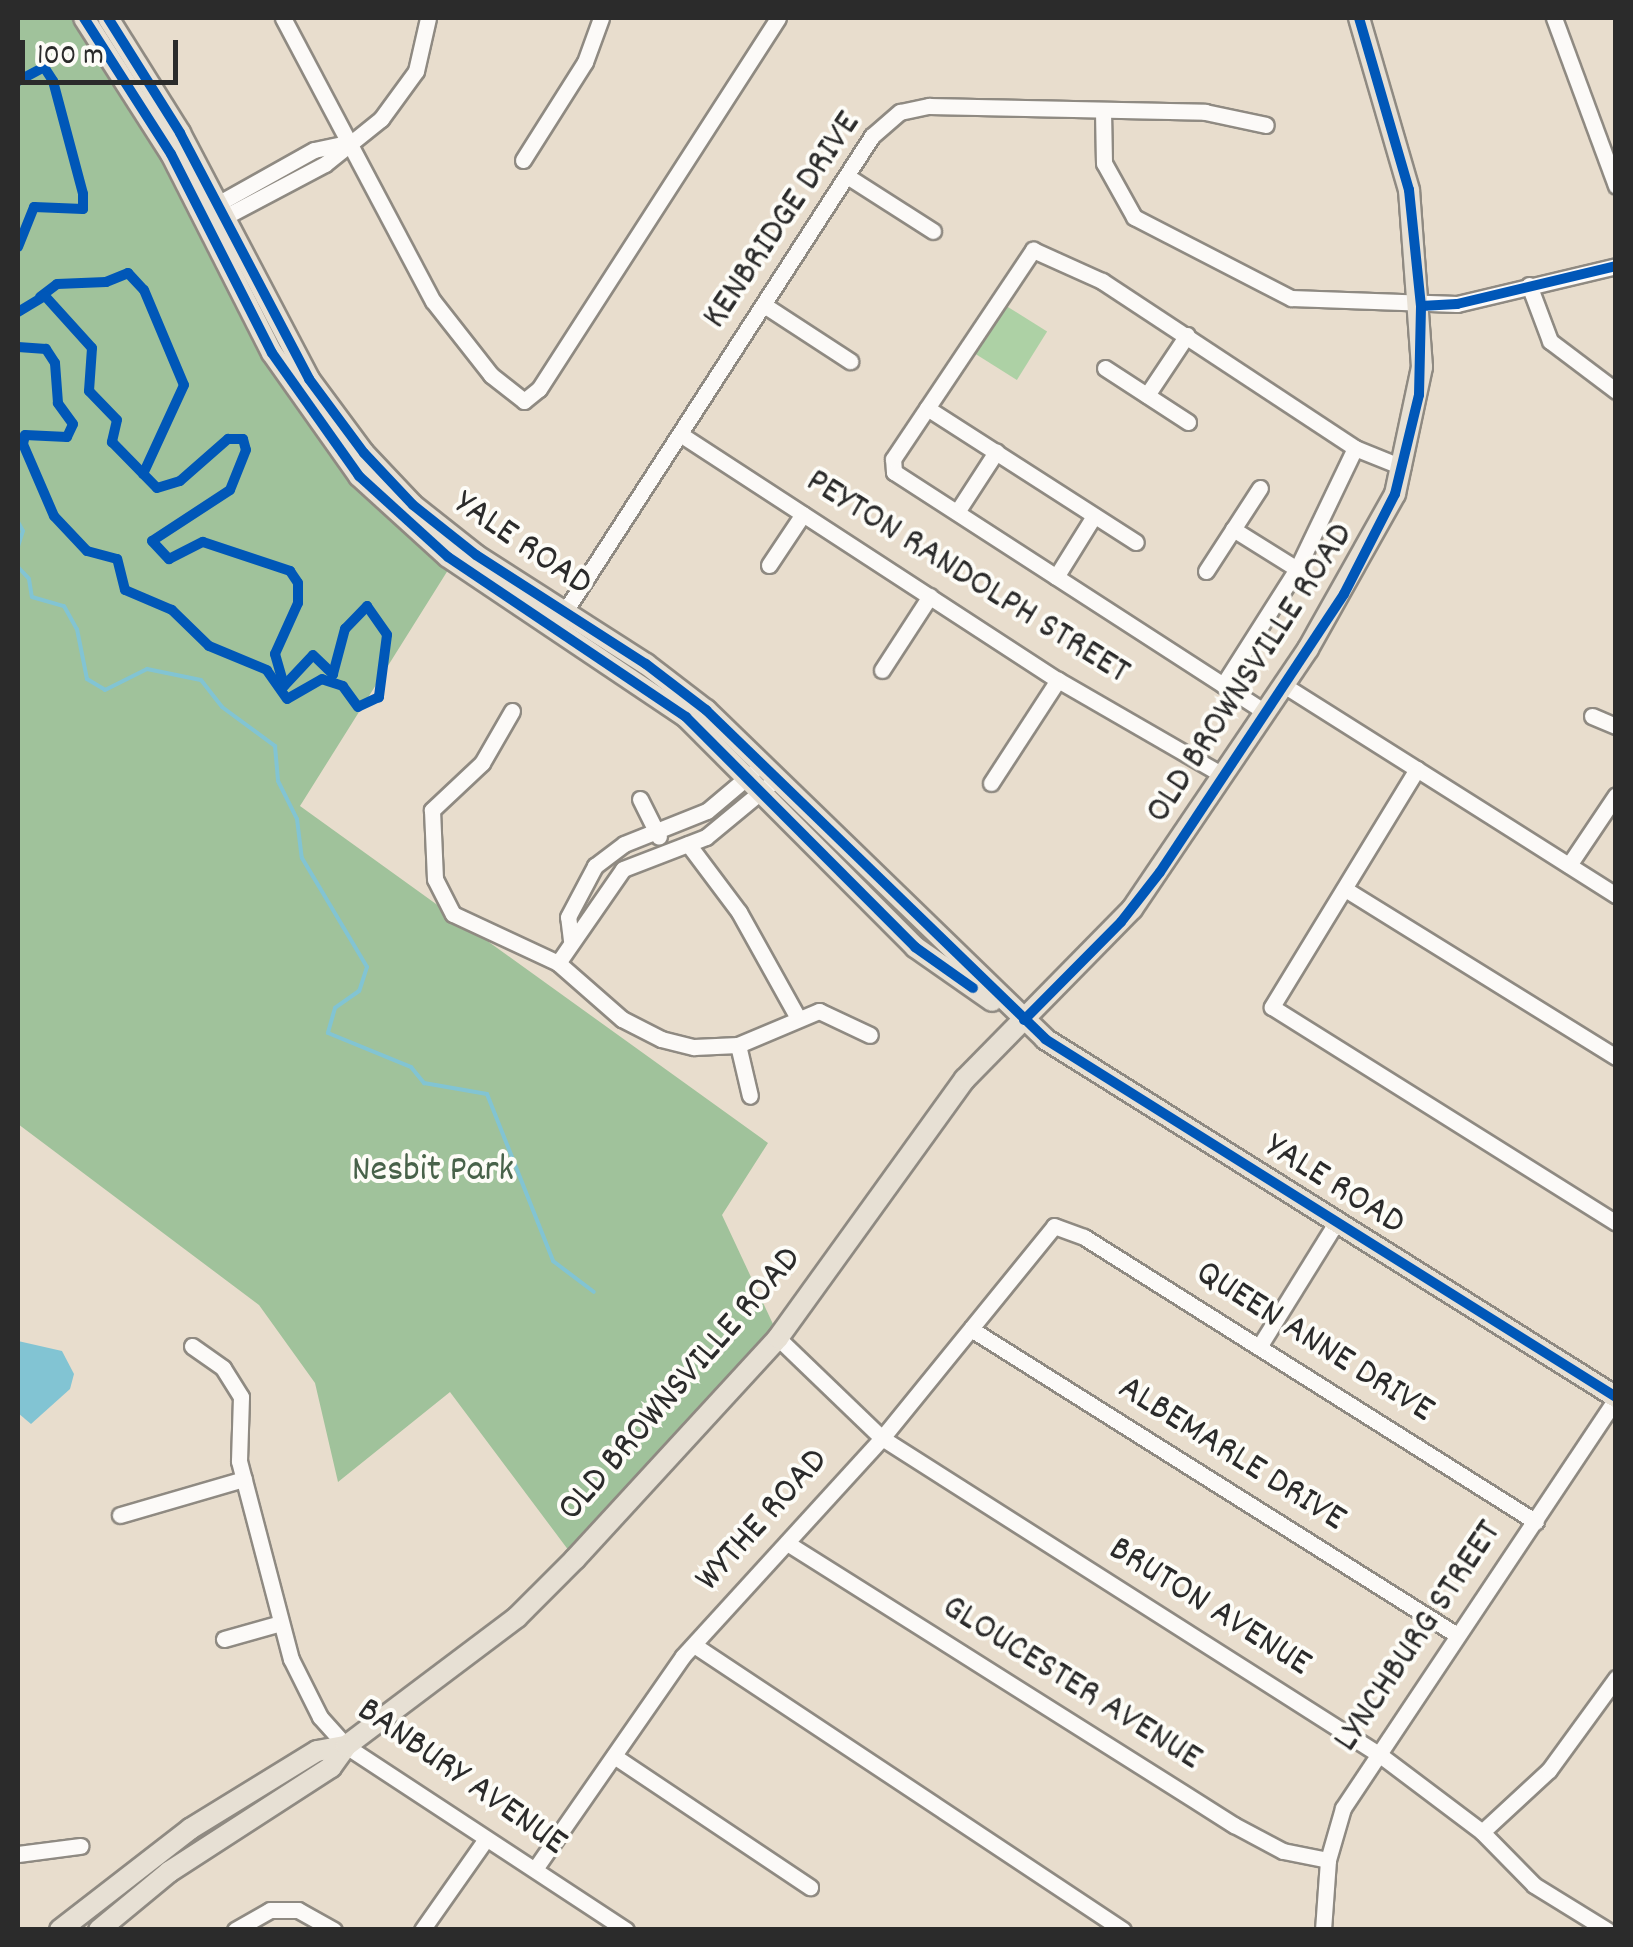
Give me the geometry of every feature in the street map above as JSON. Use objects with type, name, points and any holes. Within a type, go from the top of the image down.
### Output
[{"type":"main road","name":"YALE ROAD","points":[[84,18],[134,90],[296,357],[364,453],[455,540],[560,619],[679,688],[762,777],[1024,1020],[1074,1058],[1616,1398]]},
{"type":"main road","name":"YALE ROAD","points":[[108,18],[131,46],[212,216]]},
{"type":"main road","name":"OLD BROWNSVILLE ROAD","points":[[346,1746],[517,1617],[778,1338],[965,1078],[1132,909],[1365,556],[1402,467],[1422,367],[1421,306],[1409,190],[1359,18]]},
{"type":"main road","points":[[60,1930],[190,1829],[317,1751],[346,1746]]},
{"type":"main road","points":[[99,1930],[169,1872],[330,1766],[346,1746]]},
{"type":"street","points":[[283,18],[444,318],[491,375],[524,401],[539,389],[778,18]]},
{"type":"street","points":[[212,216],[324,164],[404,92],[416,71],[428,18]]},
{"type":"street","points":[[523,160],[585,62],[602,18]]},
{"type":"street","points":[[1554,18],[1616,186]]},
{"type":"street","name":"KENBRIDGE DRIVE","points":[[560,619],[876,131],[900,112],[928,106],[1232,114],[1266,125]]},
{"type":"street","points":[[1103,111],[1108,173],[1134,217],[1168,240],[1298,307],[1421,306],[1616,266]]},
{"type":"street","points":[[847,176],[933,232]]},
{"type":"street","points":[[1265,712],[890,466],[1033,250],[1090,274],[1355,448],[1402,467]]},
{"type":"street","points":[[1529,285],[1550,341],[1616,391]]},
{"type":"street","points":[[764,306],[850,361]]},
{"type":"street","points":[[1147,395],[1187,335]]},
{"type":"street","points":[[1105,368],[1188,422]]},
{"type":"street","points":[[927,408],[1136,542]]},
{"type":"street","name":"PEYTON RANDOLPH STREET","points":[[680,434],[1058,680],[1221,774]]},
{"type":"street","points":[[1223,685],[1297,569],[1355,448]]},
{"type":"street","points":[[957,512],[996,452]]},
{"type":"street","points":[[1206,571],[1260,488]]},
{"type":"street","points":[[769,564],[803,514]]},
{"type":"street","points":[[1056,577],[1094,516]]},
{"type":"street","points":[[1233,528],[1297,569]]},
{"type":"street","points":[[882,670],[930,596]]},
{"type":"street","points":[[991,784],[1058,680]]},
{"type":"street","points":[[1282,684],[1616,895]]},
{"type":"street","points":[[512,711],[482,763],[434,804],[428,836],[435,880],[453,914],[558,963],[643,1032],[694,1047],[738,1045],[797,1016],[832,1013],[870,1036]]},
{"type":"street","points":[[1592,716],[1616,726]]},
{"type":"street","points":[[1418,769],[1272,1007],[1616,1224]]},
{"type":"street","points":[[571,940],[568,917],[595,866],[624,844],[707,811],[762,777]]},
{"type":"street","points":[[558,963],[623,869],[688,844],[762,777]]},
{"type":"street","points":[[1569,865],[1616,795]]},
{"type":"street","points":[[640,799],[666,850]]},
{"type":"street","points":[[688,844],[739,912],[797,1016]]},
{"type":"street","points":[[1346,889],[1616,1057]]},
{"type":"street","points":[[738,1045],[750,1096]]},
{"type":"street","points":[[1259,1346],[1336,1223]]},
{"type":"street","name":"QUEEN ANNE DRIVE","points":[[1054,1226],[1072,1230],[1536,1522]]},
{"type":"street","name":"WYTHE ROAD","points":[[534,1869],[694,1645],[882,1438],[1054,1226]]},
{"type":"street","name":"ALBEMARLE DRIVE","points":[[971,1329],[1458,1635]]},
{"type":"street","name":"BRUTON AVENUE","points":[[778,1338],[882,1438],[1380,1755],[1482,1832],[1534,1885],[1607,1930]]},
{"type":"street","name":"BANBURY AVENUE","points":[[192,1346],[223,1368],[242,1398],[244,1479],[281,1623],[305,1695],[346,1746],[626,1930]]},
{"type":"street","name":"LYNCHBURG STREET","points":[[1323,1930],[1328,1860],[1344,1808],[1616,1398]]},
{"type":"street","points":[[120,1515],[244,1479]]},
{"type":"street","name":"GLOUCESTER AVENUE","points":[[787,1544],[1234,1825],[1284,1851],[1328,1860]]},
{"type":"street","points":[[224,1639],[281,1623]]},
{"type":"street","points":[[694,1645],[1123,1930]]},
{"type":"street","points":[[1482,1832],[1549,1770],[1616,1678]]},
{"type":"street","points":[[614,1756],[810,1887]]},
{"type":"street","points":[[422,1930],[486,1839]]},
{"type":"street","points":[[18,1854],[80,1846]]},
{"type":"street","points":[[235,1930],[270,1910],[298,1910],[334,1930]]},
{"type":"green space","name":"Nesbit Park","points":[[18,18],[111,18],[355,439],[465,543],[300,806],[768,1143],[722,1215],[779,1337],[575,1559],[450,1392],[338,1482],[315,1383],[259,1305],[18,1124]]},
{"type":"green space","points":[[1003,304],[1047,332],[1017,380],[973,352]]},
{"type":"water","points":[[18,1341],[62,1351],[74,1374],[70,1389],[31,1424],[18,1413]]},
{"type":"waterway","points":[[18,522],[23,531],[18,546]]},
{"type":"waterway","points":[[18,567],[29,579],[32,597],[64,606],[77,629],[87,679],[105,690],[147,669],[201,680],[222,707],[275,746],[278,781],[297,819],[302,858],[367,967],[359,991],[335,1008],[328,1033],[411,1067],[424,1083],[487,1094],[553,1261],[594,1292]]},
{"type":"cycle path","points":[[84,18],[171,154],[272,353],[359,476],[448,557],[686,717],[915,947],[973,988]]},
{"type":"cycle path","points":[[108,18],[180,133],[309,379],[364,453],[413,505],[476,555],[646,664],[706,710],[1045,1039],[1616,1397]]},
{"type":"cycle path","points":[[1024,1020],[1121,922],[1160,872],[1344,594],[1395,494],[1419,395],[1421,306],[1409,190],[1359,18]]},
{"type":"cycle path","points":[[18,81],[44,67],[53,81],[83,194],[83,209],[34,207],[18,247]]},
{"type":"cycle path","points":[[1421,306],[1457,304],[1616,266]]},
{"type":"cycle path","points":[[40,297],[57,284],[106,282],[128,273],[144,290],[184,385],[143,474]]},
{"type":"cycle path","points":[[18,312],[45,296],[92,348],[89,391],[117,420],[112,442],[157,488],[180,481],[228,439],[243,439],[246,450],[230,490],[152,541],[169,559],[203,542],[290,571],[298,583],[298,603],[275,654],[284,686],[313,655],[333,674],[345,629],[367,606],[387,635],[379,697],[358,707],[343,686],[322,679],[287,699],[267,670],[209,646],[172,610],[125,590],[117,559],[87,551],[54,516],[23,444],[25,435],[67,437],[73,424],[58,403],[55,363],[46,349],[18,347]]}]
